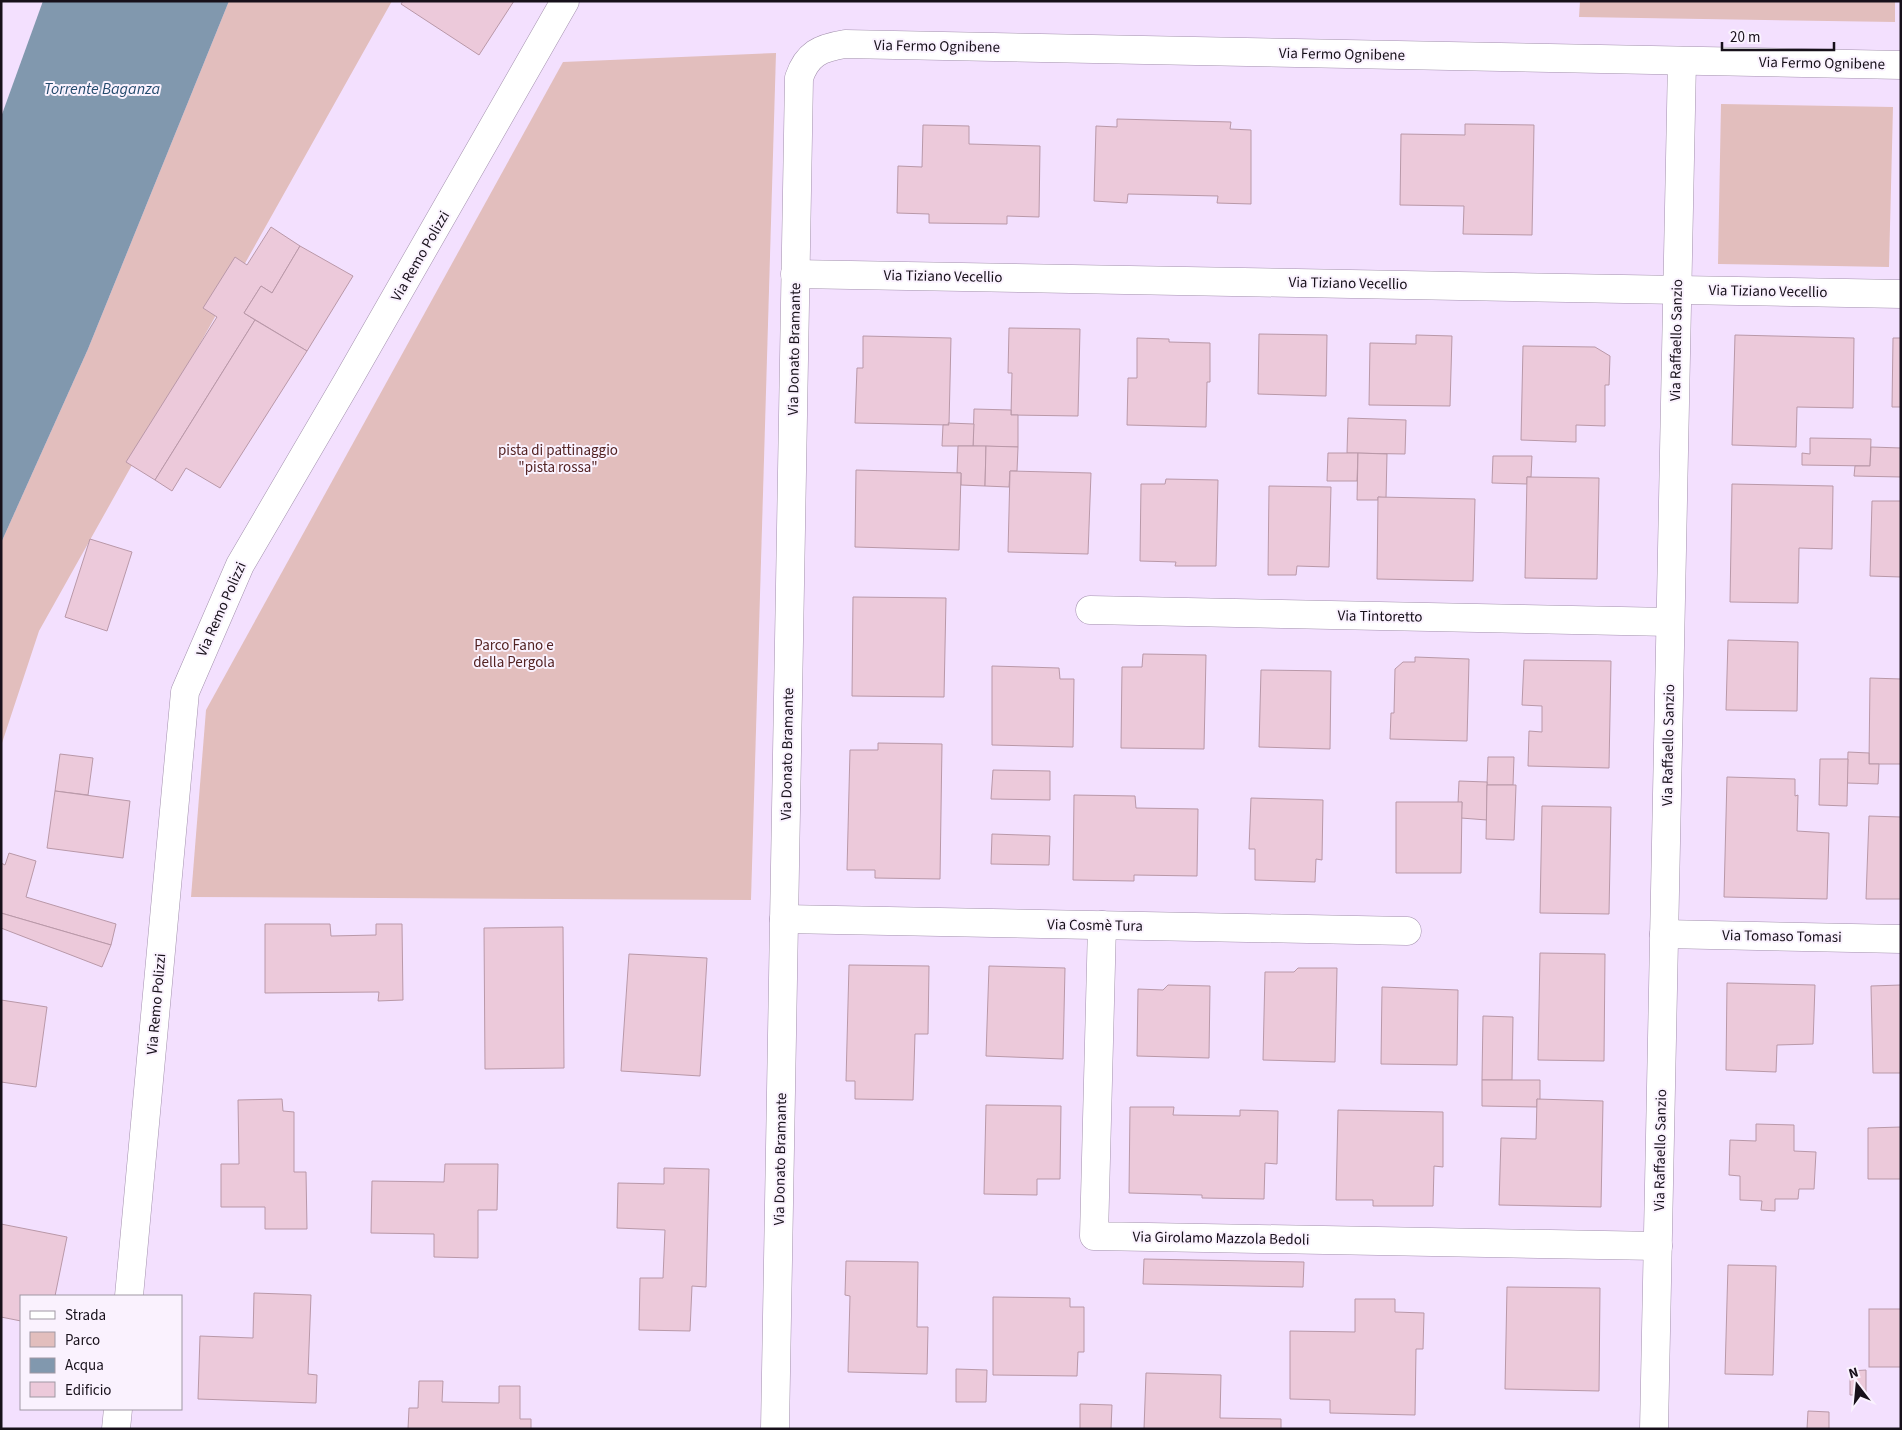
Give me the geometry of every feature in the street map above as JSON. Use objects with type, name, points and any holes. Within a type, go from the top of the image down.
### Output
[{"type":"street","name":"Via Remo Polizzi","points":[[129,1295],[185,692],[240,565],[565,1]]},
{"type":"street","name":"Via Fermo Ognibene","points":[[799,78],[803,65],[814,54],[828,47],[845,44],[1901,65]]},
{"type":"street","name":"Via Raffaello Sanzio","points":[[1654,1429],[1682,60]]},
{"type":"street","name":"Via Donato Bramante","points":[[775,1429],[799,78]]},
{"type":"street","name":"Via Tiziano Vecellio","points":[[795,274],[1901,294]]},
{"type":"street","name":"Via Tintoretto","points":[[1090,610],[1670,622]]},
{"type":"street","name":"Via Cosmè Tura","points":[[784,919],[1407,931]]},
{"type":"street","name":"Via Girolamo Mazzola Bedoli","points":[[1102,925],[1094,1236],[1658,1246]]},
{"type":"street","name":"Via Tomaso Tomasi","points":[[1664,934],[1901,938]]},
{"type":"street","points":[[116,1429],[118,1410]]},
{"type":"green space","points":[[229,1],[392,1],[39,631],[1,746],[1,543],[88,349]]},
{"type":"green space","points":[[1580,1],[1895,1],[1895,22],[1579,17]]},
{"type":"green space","name":"Parco Fano e della Pergola","points":[[776,53],[751,900],[191,897],[206,710],[563,62]]},
{"type":"green space","points":[[1721,104],[1893,107],[1889,267],[1718,264]]},
{"type":"water","name":"Torrente Baganza","points":[[43,1],[229,1],[88,349],[1,543],[1,117]]},
{"type":"building","points":[[403,1],[514,1],[479,55],[401,4]]},
{"type":"building","points":[[1117,119],[1231,122],[1230,129],[1251,130],[1251,204],[1217,203],[1218,196],[1128,194],[1127,203],[1094,201],[1096,126],[1117,127]]},
{"type":"building","points":[[1465,124],[1534,125],[1532,235],[1463,234],[1464,206],[1400,205],[1401,134],[1465,135]]},
{"type":"building","points":[[923,125],[969,126],[969,144],[1040,146],[1039,217],[1007,216],[1007,224],[929,223],[929,214],[897,213],[898,166],[922,167]]},
{"type":"building","points":[[271,227],[300,246],[272,293],[261,286],[244,313],[255,320],[155,480],[126,462],[217,317],[203,308],[235,257],[247,265]]},
{"type":"building","points":[[300,246],[353,276],[307,351],[244,313],[261,286],[272,293]]},
{"type":"building","points":[[255,320],[307,351],[220,488],[186,468],[172,491],[155,480]]},
{"type":"building","points":[[1009,328],[1080,329],[1078,416],[1011,415],[1012,373],[1008,373]]},
{"type":"building","points":[[1259,334],[1327,335],[1326,396],[1258,394]]},
{"type":"building","points":[[1416,335],[1452,336],[1450,406],[1369,405],[1370,343],[1416,344]]},
{"type":"building","points":[[1735,335],[1854,338],[1853,408],[1797,407],[1796,447],[1732,445]]},
{"type":"building","points":[[863,336],[951,338],[949,425],[855,423],[857,368],[863,368]]},
{"type":"building","points":[[1137,338],[1169,339],[1169,342],[1210,343],[1210,382],[1207,382],[1206,427],[1127,425],[1128,378],[1137,378]]},
{"type":"building","points":[[1893,338],[1901,338],[1901,407],[1892,407]]},
{"type":"building","points":[[1523,346],[1595,347],[1610,356],[1609,385],[1605,385],[1605,426],[1576,425],[1576,442],[1521,440]]},
{"type":"building","points":[[974,409],[1011,410],[1011,415],[1018,415],[1018,447],[973,446]]},
{"type":"building","points":[[1348,418],[1406,420],[1405,454],[1347,453]]},
{"type":"building","points":[[948,423],[974,424],[973,446],[942,446],[943,425],[949,425]]},
{"type":"building","points":[[1810,438],[1871,439],[1870,466],[1802,465],[1802,453],[1810,454]]},
{"type":"building","points":[[958,446],[986,446],[985,486],[961,485],[961,473],[957,473]]},
{"type":"building","points":[[986,446],[1018,447],[1017,471],[1010,471],[1009,487],[985,486]]},
{"type":"building","points":[[1871,447],[1901,448],[1901,477],[1854,476],[1855,466],[1870,466]]},
{"type":"building","points":[[1328,453],[1358,453],[1357,481],[1327,481]]},
{"type":"building","points":[[1358,453],[1387,454],[1386,498],[1378,497],[1378,500],[1357,500]]},
{"type":"building","points":[[1493,456],[1532,456],[1531,477],[1527,477],[1527,484],[1492,483]]},
{"type":"building","points":[[856,470],[961,473],[959,550],[855,547]]},
{"type":"building","points":[[1010,471],[1091,473],[1088,554],[1008,552]]},
{"type":"building","points":[[1527,477],[1599,478],[1597,579],[1525,578]]},
{"type":"building","points":[[1166,479],[1218,480],[1216,566],[1175,566],[1176,562],[1140,561],[1141,484],[1165,484]]},
{"type":"building","points":[[1732,484],[1833,486],[1832,549],[1799,548],[1798,603],[1730,602]]},
{"type":"building","points":[[1269,486],[1331,487],[1329,567],[1297,566],[1296,575],[1268,575]]},
{"type":"building","points":[[1378,497],[1475,499],[1473,581],[1377,579]]},
{"type":"building","points":[[1872,501],[1901,501],[1901,577],[1870,576]]},
{"type":"building","points":[[90,539],[132,552],[107,631],[65,617]]},
{"type":"building","points":[[853,597],[946,598],[944,697],[852,696]]},
{"type":"building","points":[[1728,640],[1798,642],[1797,711],[1726,710]]},
{"type":"building","points":[[1143,654],[1206,655],[1204,749],[1121,748],[1122,667],[1142,667]]},
{"type":"building","points":[[1415,657],[1469,659],[1467,741],[1390,739],[1391,713],[1394,713],[1395,669],[1403,662],[1415,662]]},
{"type":"building","points":[[1524,660],[1611,661],[1609,768],[1528,766],[1529,731],[1542,732],[1542,706],[1522,705]]},
{"type":"building","points":[[992,666],[1059,668],[1060,679],[1074,679],[1073,747],[992,745]]},
{"type":"building","points":[[1261,670],[1331,671],[1330,749],[1259,747]]},
{"type":"building","points":[[1870,678],[1901,679],[1901,764],[1869,764]]},
{"type":"building","points":[[878,743],[942,744],[940,879],[875,878],[875,870],[847,870],[850,750],[878,750]]},
{"type":"building","points":[[1848,752],[1869,753],[1869,764],[1879,764],[1878,784],[1847,783]]},
{"type":"building","points":[[60,754],[93,758],[88,795],[55,791]]},
{"type":"building","points":[[1488,757],[1514,757],[1513,785],[1487,785]]},
{"type":"building","points":[[1820,759],[1848,759],[1847,806],[1819,805]]},
{"type":"building","points":[[993,770],[1050,771],[1050,800],[991,799]]},
{"type":"building","points":[[1727,777],[1795,779],[1795,796],[1798,795],[1797,831],[1829,833],[1827,899],[1724,897]]},
{"type":"building","points":[[1459,781],[1487,782],[1487,820],[1461,818],[1462,802],[1458,803]]},
{"type":"building","points":[[1487,785],[1516,785],[1514,840],[1486,839]]},
{"type":"building","points":[[55,791],[130,801],[123,858],[47,848]]},
{"type":"building","points":[[1074,795],[1135,796],[1136,808],[1198,809],[1197,876],[1134,875],[1134,881],[1073,880]]},
{"type":"building","points":[[1251,798],[1323,800],[1322,860],[1316,859],[1315,882],[1255,880],[1255,849],[1249,849]]},
{"type":"building","points":[[1396,802],[1462,802],[1461,873],[1396,873]]},
{"type":"building","points":[[1542,806],[1611,807],[1609,914],[1540,913]]},
{"type":"building","points":[[1869,816],[1901,817],[1901,899],[1866,899]]},
{"type":"building","points":[[992,834],[1050,836],[1049,865],[991,864]]},
{"type":"building","points":[[9,853],[36,861],[26,897],[116,924],[111,945],[1,913],[1,863],[5,865]]},
{"type":"building","points":[[1,913],[111,945],[102,967],[1,928]]},
{"type":"building","points":[[265,924],[330,924],[331,936],[376,935],[376,924],[402,924],[403,1000],[378,1001],[379,992],[265,993]]},
{"type":"building","points":[[563,927],[564,1068],[485,1069],[484,928]]},
{"type":"building","points":[[1540,953],[1605,954],[1604,1061],[1538,1060]]},
{"type":"building","points":[[629,954],[707,958],[700,1076],[621,1071]]},
{"type":"building","points":[[849,965],[929,966],[928,1034],[915,1034],[913,1100],[855,1099],[855,1081],[846,1081]]},
{"type":"building","points":[[989,966],[1065,968],[1063,1059],[986,1056]]},
{"type":"building","points":[[1298,968],[1337,968],[1335,1062],[1263,1060],[1265,972],[1294,972]]},
{"type":"building","points":[[1727,983],[1815,985],[1813,1044],[1777,1045],[1776,1072],[1726,1070]]},
{"type":"building","points":[[1168,985],[1210,986],[1209,1058],[1137,1056],[1138,989],[1163,990]]},
{"type":"building","points":[[1901,985],[1901,1073],[1873,1073],[1871,986]]},
{"type":"building","points":[[1382,987],[1458,990],[1457,1065],[1381,1064]]},
{"type":"building","points":[[1,1000],[47,1007],[36,1087],[1,1082]]},
{"type":"building","points":[[1483,1016],[1513,1017],[1512,1080],[1482,1080]]},
{"type":"building","points":[[1482,1080],[1540,1080],[1540,1100],[1537,1099],[1537,1107],[1482,1106]]},
{"type":"building","points":[[282,1099],[283,1111],[294,1112],[294,1172],[306,1172],[307,1229],[265,1229],[265,1207],[221,1207],[221,1164],[239,1164],[238,1100]]},
{"type":"building","points":[[1537,1099],[1603,1101],[1601,1207],[1499,1205],[1501,1138],[1536,1139]]},
{"type":"building","points":[[986,1105],[1061,1106],[1060,1179],[1037,1179],[1037,1195],[984,1194]]},
{"type":"building","points":[[1130,1107],[1174,1107],[1173,1115],[1240,1116],[1240,1110],[1278,1111],[1277,1164],[1265,1163],[1264,1199],[1202,1198],[1202,1195],[1129,1193]]},
{"type":"building","points":[[1338,1110],[1443,1112],[1443,1167],[1434,1166],[1433,1206],[1373,1206],[1373,1200],[1336,1200]]},
{"type":"building","points":[[1756,1124],[1794,1125],[1794,1151],[1816,1152],[1814,1189],[1799,1189],[1798,1199],[1775,1199],[1775,1211],[1761,1210],[1762,1201],[1740,1200],[1740,1176],[1729,1175],[1730,1140],[1756,1141]]},
{"type":"building","points":[[1901,1127],[1901,1179],[1868,1179],[1868,1128]]},
{"type":"building","points":[[445,1164],[498,1164],[497,1210],[478,1210],[478,1258],[434,1257],[434,1234],[371,1233],[372,1181],[444,1182]]},
{"type":"building","points":[[664,1168],[709,1169],[706,1287],[692,1286],[690,1331],[639,1330],[640,1278],[663,1278],[665,1230],[617,1228],[618,1183],[664,1184]]},
{"type":"building","points":[[1,1224],[67,1237],[55,1295],[20,1295],[20,1321],[1,1317]]},
{"type":"building","points":[[1144,1259],[1304,1262],[1303,1287],[1143,1284]]},
{"type":"building","points":[[846,1261],[918,1262],[917,1327],[928,1327],[927,1374],[848,1372],[850,1296],[845,1295]]},
{"type":"building","points":[[1728,1265],[1776,1266],[1773,1375],[1725,1374]]},
{"type":"building","points":[[1507,1287],[1600,1288],[1599,1391],[1505,1389]]},
{"type":"building","points":[[254,1293],[311,1295],[308,1374],[317,1375],[316,1403],[198,1399],[200,1336],[253,1338]]},
{"type":"building","points":[[993,1297],[1070,1298],[1070,1307],[1084,1307],[1084,1352],[1078,1352],[1077,1376],[993,1375]]},
{"type":"building","points":[[1355,1299],[1395,1299],[1395,1312],[1424,1313],[1423,1349],[1416,1349],[1415,1415],[1330,1413],[1330,1400],[1290,1399],[1290,1331],[1355,1332]]},
{"type":"building","points":[[1869,1309],[1901,1309],[1901,1367],[1869,1367]]},
{"type":"building","points":[[956,1369],[987,1370],[986,1402],[956,1402]]},
{"type":"building","points":[[1866,1370],[1866,1395],[1850,1395],[1850,1371]]},
{"type":"building","points":[[1146,1373],[1221,1375],[1220,1418],[1281,1419],[1281,1429],[1144,1429]]},
{"type":"building","points":[[419,1381],[443,1381],[442,1402],[499,1403],[499,1386],[520,1386],[520,1419],[531,1419],[531,1429],[408,1429],[409,1408],[418,1408]]},
{"type":"building","points":[[1080,1404],[1112,1405],[1111,1429],[1080,1429]]},
{"type":"building","points":[[1808,1411],[1829,1412],[1829,1429],[1807,1429]]},
{"type":"park label","name":"pista di pattinaggio \"pista rossa\"","points":[[558,458]]}]
